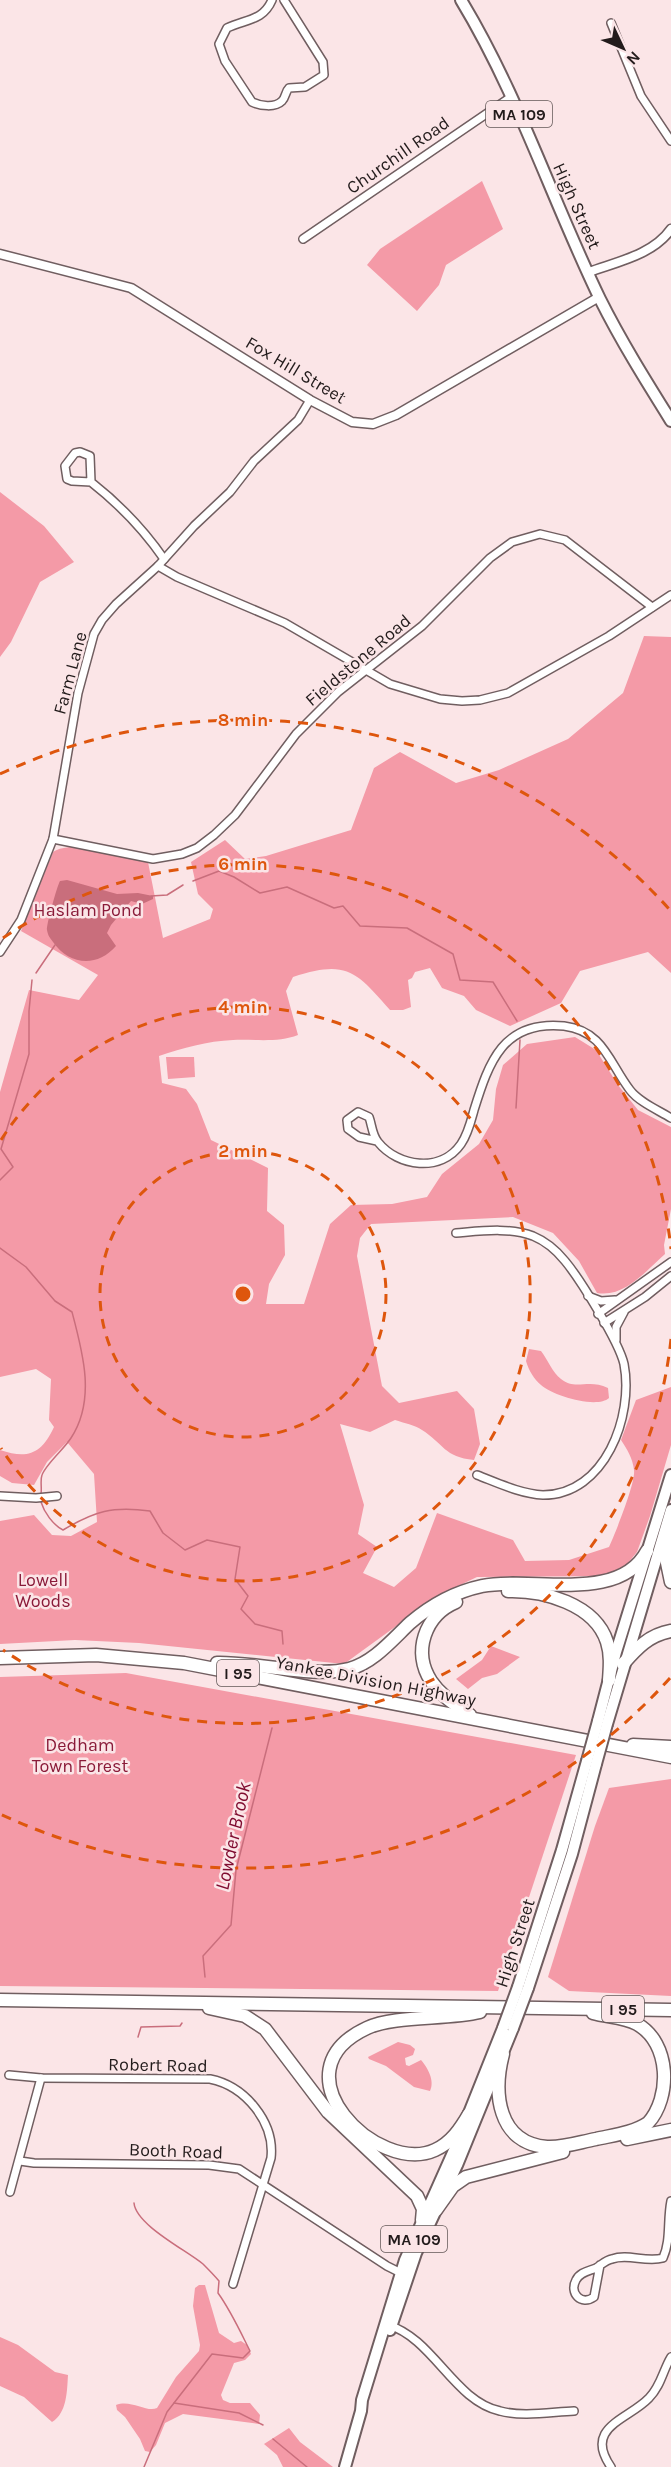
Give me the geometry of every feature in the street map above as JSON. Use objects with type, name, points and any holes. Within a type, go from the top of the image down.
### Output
[{"type":"highway","points":[[671,1522],[666,1558],[671,1582]]},
{"type":"highway","points":[[184,1663],[228,1663],[327,1672],[349,1669],[369,1660],[425,1611],[456,1593],[502,1583],[596,1584],[611,1581],[633,1570],[647,1551]]},
{"type":"highway","points":[[474,1718],[436,1687],[425,1669],[422,1652],[425,1634],[434,1617],[447,1606],[468,1598],[498,1592],[532,1593],[558,1599],[583,1611],[599,1625],[608,1642],[609,1680]]},
{"type":"highway","points":[[623,1664],[644,1642],[671,1631]]},
{"type":"highway","name":"Yankee Division Highway","points":[[0,1658],[85,1655],[184,1663],[671,1757]]},
{"type":"highway","points":[[615,1746],[648,1744],[671,1747]]},
{"type":"highway","name":"I 95","points":[[0,2000],[671,2010]]},
{"type":"highway","points":[[191,2003],[245,2016],[266,2029],[328,2112],[417,2196],[423,2209],[422,2220]]},
{"type":"highway","points":[[469,2114],[453,2137],[436,2150],[421,2154],[396,2151],[362,2133],[341,2114],[330,2093],[331,2066],[344,2045],[359,2032],[374,2026],[465,2016],[500,2008]]},
{"type":"highway","points":[[503,2054],[497,2088],[501,2111],[513,2131],[531,2143],[561,2146],[630,2132],[648,2123],[662,2109],[669,2092],[670,2073],[661,2047],[654,2036],[634,2022],[574,2008]]},
{"type":"highway","points":[[436,2210],[453,2186],[471,2174],[561,2152],[671,2130]]},
{"type":"main road","name":"High Street","points":[[461,0],[511,97],[599,297],[618,334],[671,421]]},
{"type":"main road","name":"High Street","points":[[345,2467],[362,2411],[368,2402],[388,2325],[422,2220],[508,2028],[568,1864],[602,1722],[609,1680],[671,1475]]},
{"type":"main road","name":"High Street","points":[[602,1722],[623,1664],[671,1510]]},
{"type":"main road","name":"High Street","points":[[404,2274],[436,2210],[503,2054],[508,2028]]},
{"type":"street","points":[[272,0],[270,7],[259,17],[227,28],[219,44],[225,61],[252,102],[258,105],[276,104],[282,101],[289,88],[305,87],[324,75],[323,62],[284,0]]},
{"type":"street","points":[[611,23],[641,96],[671,141]]},
{"type":"street","name":"Churchill Road","points":[[303,239],[497,104],[511,97]]},
{"type":"street","points":[[589,272],[648,250],[670,233]]},
{"type":"street","name":"Fox Hill Street","points":[[0,254],[131,288],[310,400],[352,422],[373,424],[396,415],[599,297]]},
{"type":"street","name":"Farm Lane","points":[[0,952],[21,920],[53,839],[78,693],[94,634],[102,620],[116,604],[158,566],[194,526],[230,492],[254,461],[298,420],[310,400]]},
{"type":"street","points":[[91,482],[90,456],[80,452],[75,453],[65,466],[64,473],[67,479],[91,482],[108,495],[149,538],[164,559]]},
{"type":"street","name":"Fieldstone Road","points":[[53,839],[153,859],[170,858],[197,848],[235,815],[296,734],[338,692],[422,626],[490,558],[512,542],[540,534],[565,540],[652,607]]},
{"type":"street","points":[[158,566],[177,577],[285,622],[390,684],[440,699],[462,701],[496,697],[508,693],[609,636],[671,595]]},
{"type":"street","points":[[377,1141],[369,1117],[358,1112],[347,1120],[348,1130],[351,1133],[377,1141],[401,1161],[429,1163],[444,1158],[455,1150],[467,1132],[485,1074],[494,1056],[511,1038],[524,1031],[542,1026],[571,1028],[591,1036],[608,1054],[630,1091],[671,1118]]},
{"type":"street","points":[[456,1233],[504,1230],[535,1237],[565,1261],[616,1343],[626,1375],[626,1396],[612,1446],[598,1470],[571,1490],[542,1495],[526,1492],[477,1475]]},
{"type":"street","points":[[598,1314],[671,1262]]},
{"type":"street","points":[[604,1323],[671,1276]]},
{"type":"street","points":[[586,1294],[605,1301],[623,1297]]},
{"type":"street","points":[[616,1343],[617,1323],[629,1307]]},
{"type":"street","points":[[0,1496],[36,1498],[57,1496]]},
{"type":"street","name":"Robert Road","points":[[9,2075],[41,2078],[210,2079],[235,2087],[247,2098],[261,2116],[273,2146],[233,2284]]},
{"type":"street","points":[[10,2192],[41,2078]]},
{"type":"street","name":"Booth Road","points":[[20,2161],[239,2169],[387,2266],[404,2274]]},
{"type":"street","points":[[600,2265],[594,2297],[582,2301],[577,2297],[574,2289],[576,2280],[582,2273],[611,2259],[622,2257],[655,2260],[663,2258],[670,2239],[668,2219],[671,2201]]},
{"type":"street","points":[[388,2325],[410,2335],[473,2397],[488,2407],[512,2413],[574,2411]]},
{"type":"street","points":[[611,2467],[602,2448],[608,2429],[652,2395],[671,2357]]},
{"type":"green space","points":[[482,181],[503,229],[446,265],[439,285],[417,311],[367,265],[380,249]]},
{"type":"green space","points":[[0,492],[44,526],[74,562],[40,582],[11,642],[0,657]]},
{"type":"green space","points":[[644,636],[671,637],[671,973],[648,952],[580,971],[561,1003],[510,1026],[476,1010],[464,996],[442,988],[430,968],[415,972],[408,980],[411,1007],[403,1010],[390,1010],[358,977],[338,969],[326,969],[293,977],[286,991],[298,1035],[274,1040],[214,1042],[159,1056],[162,1083],[186,1089],[197,1104],[211,1140],[268,1168],[267,1211],[284,1225],[285,1255],[269,1284],[266,1304],[304,1304],[330,1224],[351,1205],[392,1204],[427,1197],[442,1174],[479,1144],[493,1120],[496,1089],[503,1065],[527,1044],[575,1037],[596,1050],[618,1085],[638,1110],[671,1127],[671,1209],[664,1245],[665,1254],[634,1282],[616,1291],[597,1293],[579,1261],[553,1233],[513,1217],[371,1224],[360,1238],[357,1256],[382,1386],[399,1403],[457,1391],[474,1409],[480,1444],[474,1460],[450,1453],[419,1428],[395,1420],[370,1432],[340,1424],[364,1505],[358,1534],[377,1547],[363,1573],[394,1587],[416,1568],[437,1513],[513,1540],[525,1561],[569,1560],[609,1547],[634,1476],[631,1458],[621,1440],[636,1400],[671,1387],[671,1445],[637,1552],[624,1568],[606,1576],[477,1577],[439,1595],[344,1664],[139,1643],[75,1640],[0,1644],[0,1521],[34,1515],[52,1535],[71,1536],[97,1522],[94,1474],[67,1442],[47,1462],[34,1485],[12,1483],[0,1476],[0,1450],[18,1454],[32,1452],[44,1444],[54,1427],[49,1420],[51,1379],[36,1369],[0,1377],[0,1092],[29,990],[79,1000],[98,975],[21,931],[53,852],[62,848],[86,848],[148,862],[163,938],[210,919],[213,909],[198,894],[191,862],[225,840],[245,859],[266,856],[351,830],[374,768],[400,752],[456,783],[499,770],[568,739],[623,693]]},
{"type":"green space","points":[[166,1057],[194,1057],[195,1077],[168,1079]]},
{"type":"green space","points":[[529,1349],[541,1351],[561,1379],[572,1384],[601,1385],[608,1388],[609,1398],[603,1401],[585,1402],[547,1389],[536,1380],[529,1368],[526,1361]]},
{"type":"green space","points":[[491,1646],[520,1657],[497,1674],[482,1678],[468,1689],[456,1679],[482,1660]]},
{"type":"green space","name":"Dedham Town Forest","points":[[126,1673],[576,1755],[498,1991],[0,1986],[0,1677]]},
{"type":"green space","points":[[671,1779],[671,1996],[569,1991],[548,1977],[609,1788]]},
{"type":"green space","points":[[398,2042],[415,2049],[413,2055],[405,2058],[406,2065],[409,2066],[421,2060],[430,2075],[432,2083],[430,2091],[414,2087],[386,2066],[369,2059],[368,2057]]},
{"type":"green space","points":[[205,2285],[219,2333],[234,2343],[241,2341],[247,2345],[251,2354],[245,2360],[234,2363],[221,2395],[223,2400],[230,2403],[250,2403],[260,2415],[259,2424],[183,2414],[165,2423],[156,2445],[150,2452],[145,2451],[140,2439],[125,2417],[117,2410],[116,2405],[127,2404],[148,2409],[157,2408],[176,2377],[199,2351],[193,2306],[195,2288]]},
{"type":"green space","points":[[0,2337],[18,2345],[55,2372],[68,2375],[61,2413],[52,2422],[24,2397],[0,2386]]},
{"type":"green space","points":[[289,2428],[300,2442],[333,2467],[283,2467],[277,2455],[264,2444]]},
{"type":"shaded area","points":[[67,880],[117,894],[138,893],[153,896],[153,899],[142,904],[131,901],[107,933],[116,946],[100,958],[83,961],[60,950],[50,938],[47,930],[60,881]]},
{"type":"waterway","name":"Lowder Brook","points":[[193,881],[219,871],[234,877],[260,893],[287,887],[334,908],[343,906],[360,926],[407,928],[453,954],[460,980],[493,982],[517,1021]]},
{"type":"waterway","name":"Lowder Brook","points":[[151,896],[167,895],[183,885]]},
{"type":"waterway","name":"Lowder Brook","points":[[36,973],[55,945]]},
{"type":"waterway","name":"Lowder Brook","points":[[0,1180],[13,1167],[1,1149],[29,1054],[32,980]]},
{"type":"waterway","name":"Lowder Brook","points":[[516,1108],[520,1040]]},
{"type":"waterway","name":"Lowder Brook","points":[[0,1248],[26,1267],[55,1301],[72,1312],[83,1360],[85,1392],[79,1423],[71,1438],[44,1471],[41,1477],[41,1494]]},
{"type":"waterway","name":"Lowder Brook","points":[[41,1502],[49,1518],[63,1530],[85,1518],[104,1512],[125,1509],[150,1511],[163,1533],[185,1550],[207,1540],[240,1547],[235,1579],[248,1596],[241,1609],[255,1624],[282,1631],[283,1644]]},
{"type":"waterway","name":"Lowder Brook","points":[[205,1977],[203,1956],[231,1925],[236,1870],[272,1728]]},
{"type":"waterway","name":"Lowder Brook","points":[[138,2037],[141,2027],[180,2026],[182,2023]]},
{"type":"waterway","name":"Lowder Brook","points":[[134,2203],[143,2220],[163,2237],[203,2264],[219,2281],[218,2293],[250,2351],[243,2358],[212,2354],[167,2412],[144,2467]]},
{"type":"waterway","points":[[174,2403],[239,2413],[263,2425]]},
{"type":"waterway","points":[[273,2439],[307,2467]]},
{"type":"park label","name":"Haslam Pond","points":[[88,910]]},
{"type":"park label","name":"Lowell Woods","points":[[43,1590]]}]
